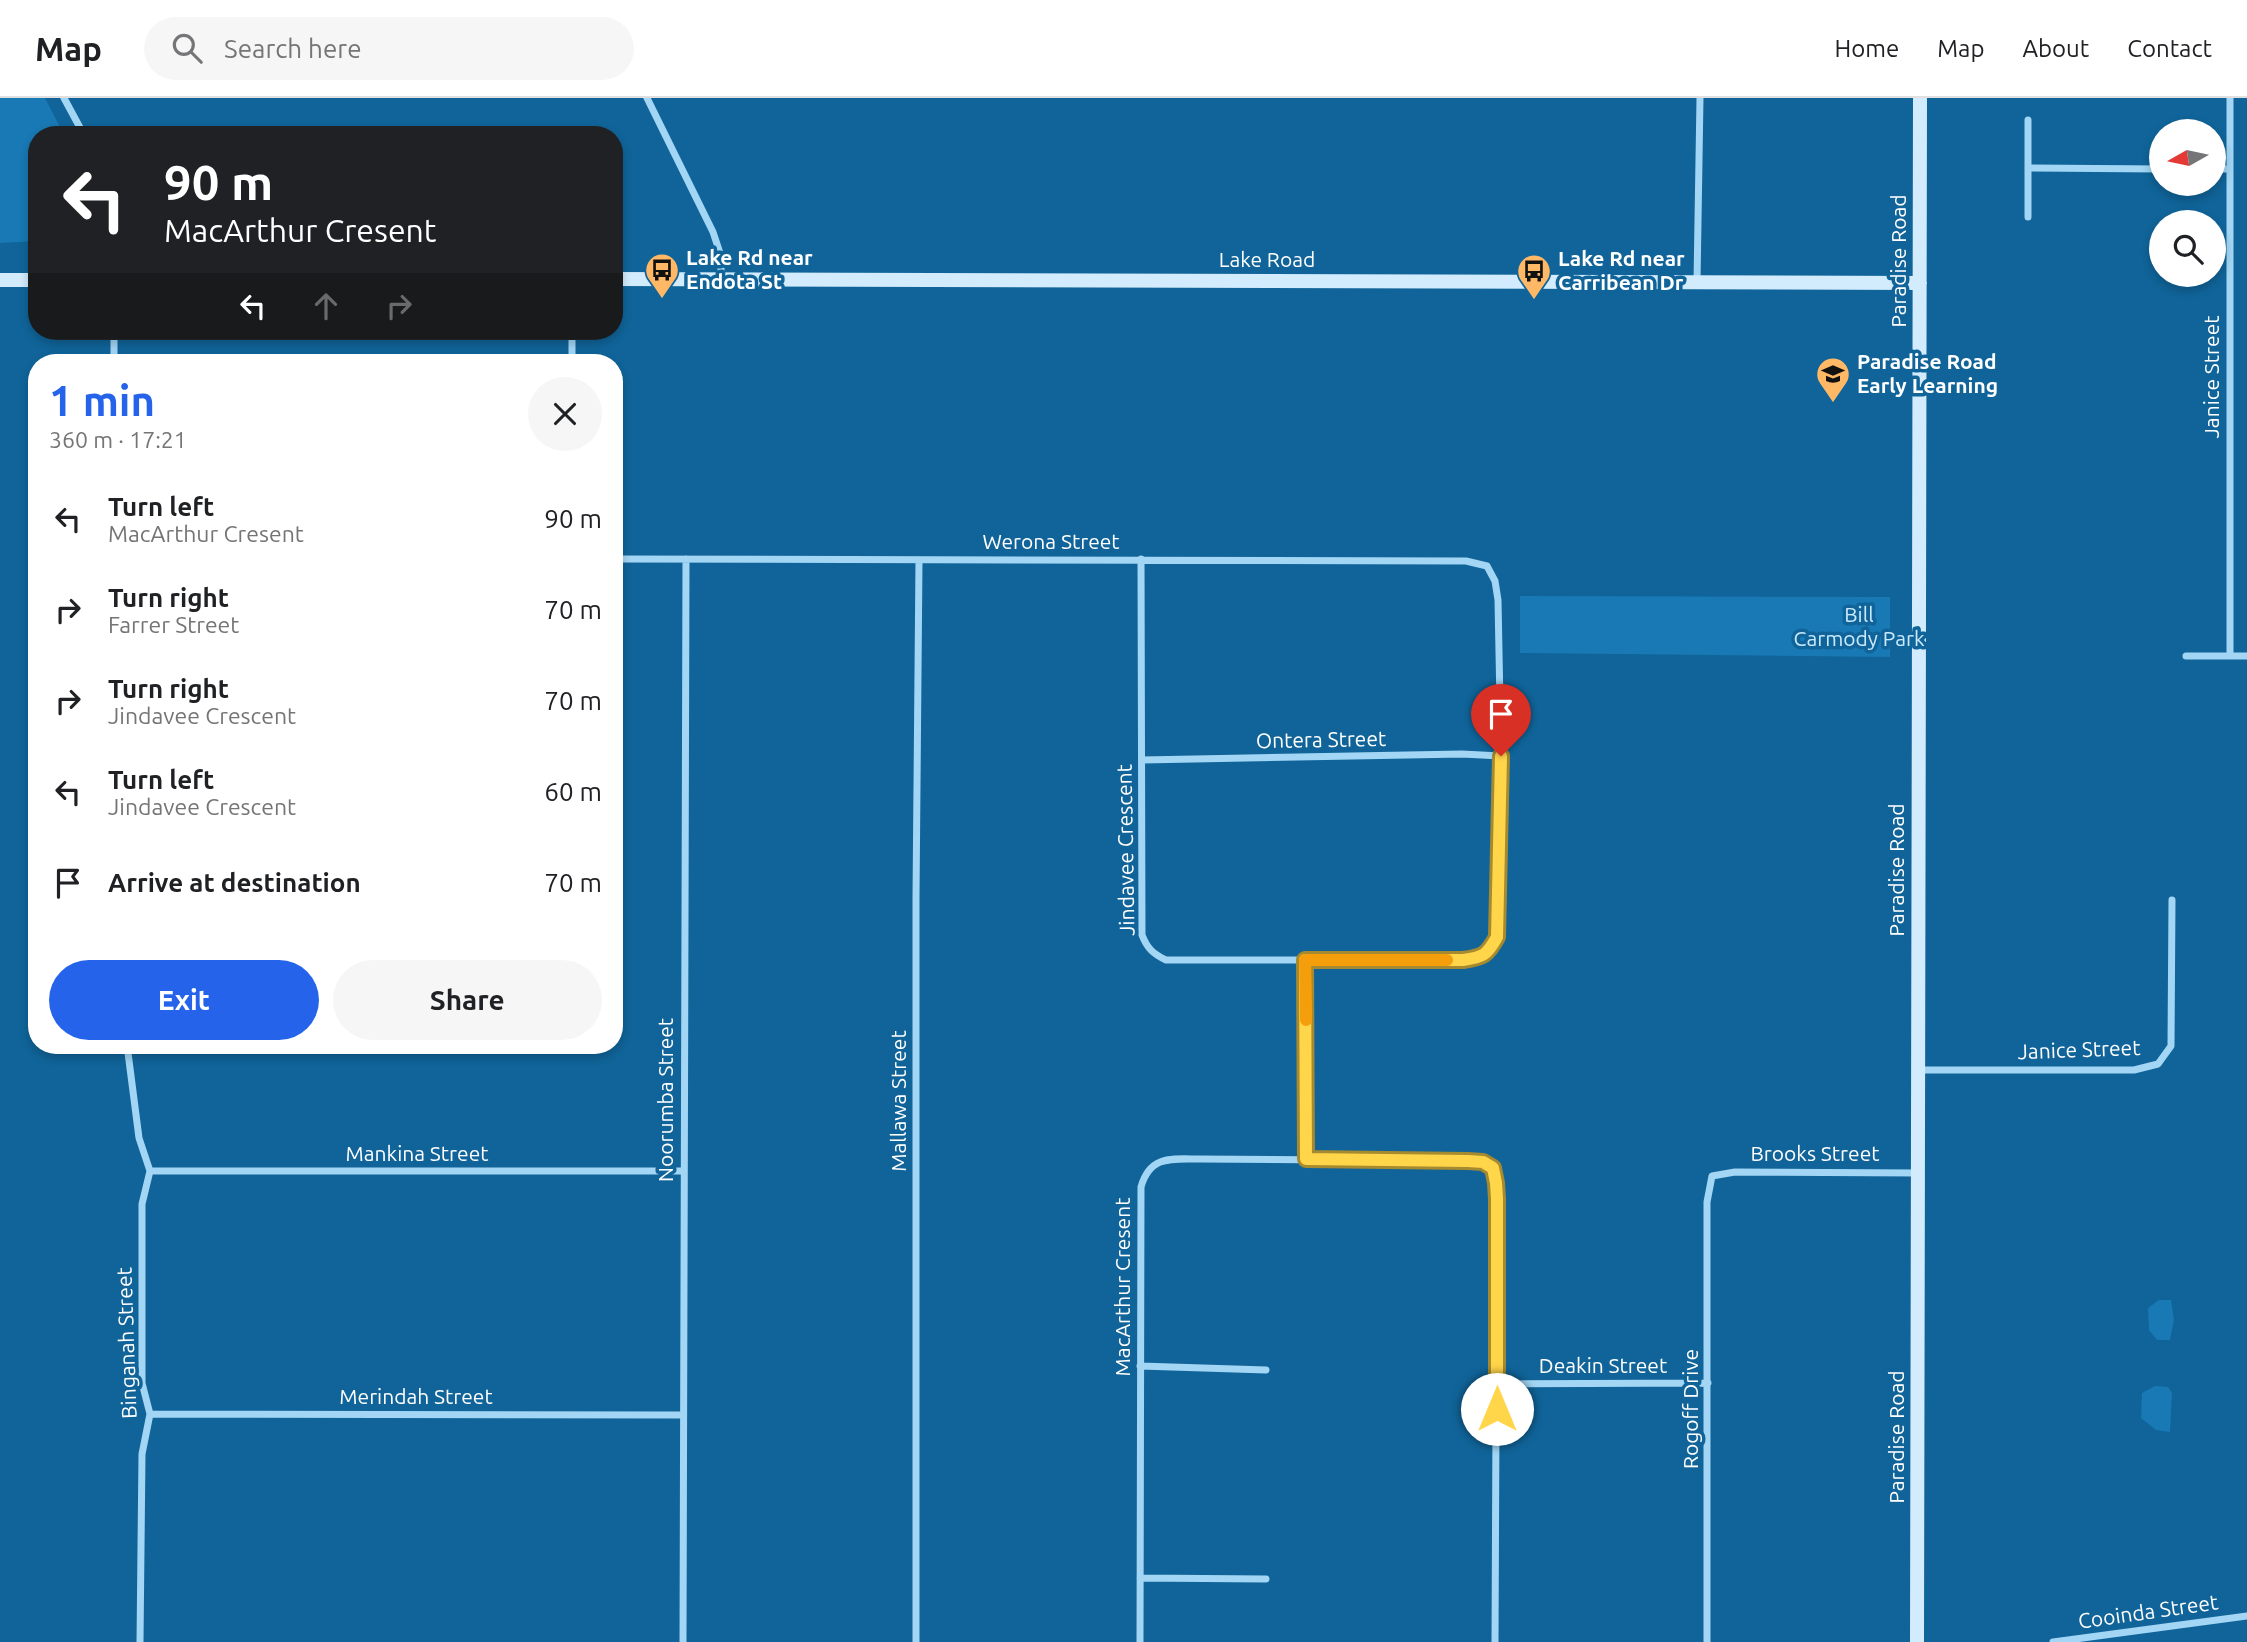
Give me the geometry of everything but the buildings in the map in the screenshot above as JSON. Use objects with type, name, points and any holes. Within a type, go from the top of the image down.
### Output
[{"type":"main road","name":"Paradise Road","points":[[1917,1642],[1920,98]]},
{"type":"main road","name":"Lake Road","points":[[623,279],[1920,283]]},
{"type":"main road","points":[[0,280],[28,280]]},
{"type":"street","points":[[64,98],[79,126]]},
{"type":"street","points":[[647,98],[713,232],[722,256],[722,278]]},
{"type":"street","points":[[1697,282],[1700,98]]},
{"type":"street","name":"Janice Street","points":[[2230,98],[2230,656]]},
{"type":"street","points":[[2028,120],[2028,217]]},
{"type":"street","points":[[2028,169],[2149,169]]},
{"type":"street","name":"Werona Street","points":[[623,559],[1466,561],[1487,566]]},
{"type":"street","name":"Noorumba Street","points":[[683,1642],[686,559]]},
{"type":"street","name":"Jindavee Crescent","points":[[1141,559],[1142,935],[1147,947],[1166,960],[1463,960],[1488,953],[1497,937],[1501,756],[1498,600],[1495,581],[1487,566]]},
{"type":"street","name":"Mallawa Street","points":[[916,1642],[919,560]]},
{"type":"street","points":[[2186,656],[2247,656]]},
{"type":"street","name":"Ontera Street","points":[[1142,760],[1501,756]]},
{"type":"street","name":"Janice Street","points":[[1918,1070],[2134,1070],[2158,1063],[2171,1046],[2172,900]]},
{"type":"street","points":[[1305,960],[1306,1159]]},
{"type":"street","points":[[128,1054],[139,1138],[150,1171]]},
{"type":"street","name":"MacArthur Cresent","points":[[1140,1642],[1141,1187],[1151,1167],[1171,1160],[1306,1159],[1468,1161],[1483,1162],[1493,1168],[1497,1199],[1495,1642]]},
{"type":"street","name":"Mankina Street","points":[[150,1171],[684,1171]]},
{"type":"street","name":"Binganah Street","points":[[140,1642],[142,1454],[150,1414],[142,1383],[142,1204],[150,1171]]},
{"type":"street","name":"Brooks Street","points":[[1712,1176],[1735,1172],[1919,1173]]},
{"type":"street","name":"Rogoff Drive","points":[[1707,1642],[1707,1202],[1712,1176]]},
{"type":"street","points":[[1140,1366],[1266,1370]]},
{"type":"street","name":"Deakin Street","points":[[1497,1384],[1708,1383]]},
{"type":"street","name":"Merindah Street","points":[[150,1414],[682,1415]]},
{"type":"street","points":[[1140,1578],[1266,1579]]},
{"type":"street","name":"Cooinda Street","points":[[2053,1642],[2247,1616]]},
{"type":"green space","points":[[0,98],[45,98],[59,126],[28,126],[28,241],[0,243]]},
{"type":"green space","name":"Bill Carmody Park","points":[[1520,596],[1890,597],[1890,657],[1520,653]]},
{"type":"green space","points":[[2159,1300],[2171,1300],[2174,1320],[2170,1340],[2157,1340],[2149,1330],[2148,1308]]},
{"type":"green space","points":[[2155,1386],[2168,1387],[2172,1393],[2170,1432],[2156,1430],[2141,1418],[2142,1393]]},
{"type":"slow traffic","points":[[1306,1020],[1305,960],[1447,960]]},
{"type":"place","name":"Lake Rd near Endota St","points":[[662,300]]},
{"type":"place","name":"Lake Rd near Carribean Dr","points":[[1534,301]]},
{"type":"place","name":"Paradise Road Early Learning","points":[[1833,404]]},
{"type":"route","points":[[1497,1409],[1497,1199],[1493,1168],[1483,1162],[1468,1161],[1306,1159],[1305,960],[1463,960],[1488,953],[1497,937],[1501,756]]}]
